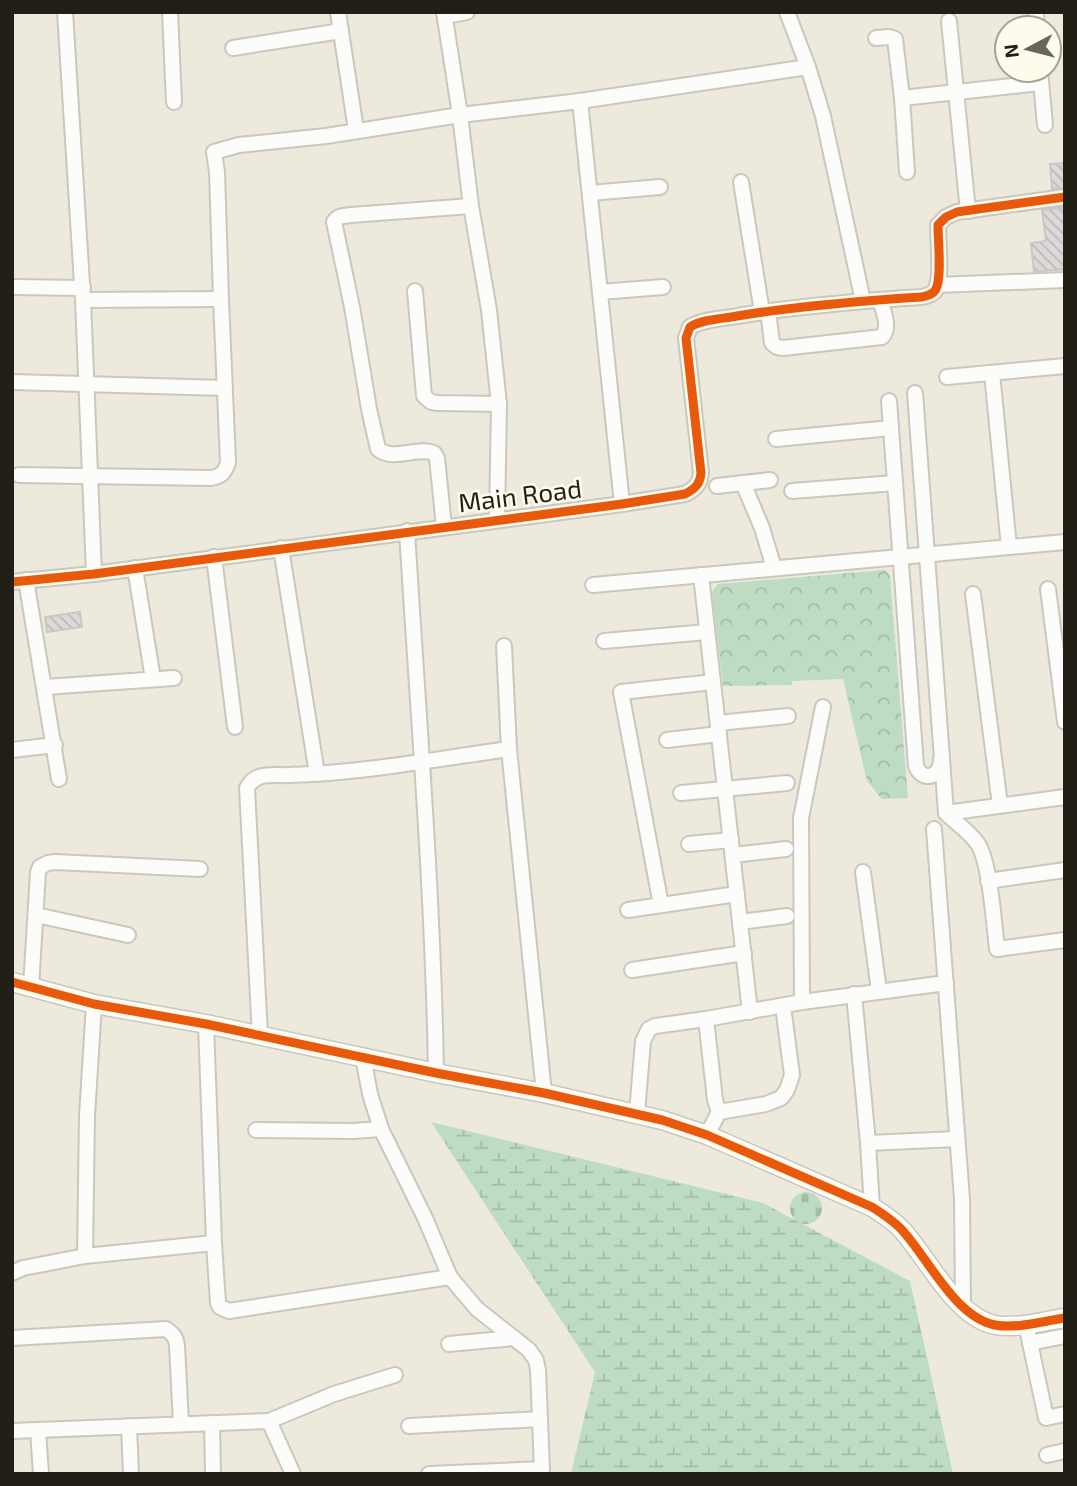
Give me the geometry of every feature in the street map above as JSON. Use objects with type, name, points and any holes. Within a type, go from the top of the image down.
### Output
[{"type":"street","points":[[65,12],[83,294],[94,574]]},
{"type":"street","points":[[170,12],[174,102]]},
{"type":"street","points":[[338,12],[356,130]]},
{"type":"street","points":[[467,12],[444,14],[471,206],[489,310],[499,404],[497,520]]},
{"type":"street","points":[[787,12],[823,116],[863,301]]},
{"type":"street","points":[[949,21],[968,211]]},
{"type":"street","points":[[233,48],[341,31]]},
{"type":"street","points":[[876,38],[889,37],[895,40],[907,172]]},
{"type":"street","points":[[19,475],[211,478],[225,473],[228,463],[214,152],[239,145],[326,136],[460,115],[580,102],[808,67]]},
{"type":"street","points":[[902,98],[998,84]]},
{"type":"street","points":[[1041,84],[1045,125]]},
{"type":"street","points":[[580,102],[622,504]]},
{"type":"street","points":[[741,182],[772,343],[783,348],[882,337],[887,327],[880,300]]},
{"type":"street","points":[[590,193],[660,187]]},
{"type":"street","points":[[1065,197],[957,212],[946,217],[938,225],[937,285],[1065,280]]},
{"type":"street","points":[[444,527],[437,458],[434,453],[425,450],[388,454],[378,449],[334,222],[340,216],[471,206]]},
{"type":"street","name":"Main Road","points":[[19,581],[94,574],[685,494],[698,485],[701,473],[686,338],[690,327],[765,312],[921,297],[930,295],[937,285]]},
{"type":"street","points":[[14,287],[83,294],[221,299]]},
{"type":"street","points":[[600,292],[663,287]]},
{"type":"street","points":[[415,291],[424,396],[431,402],[438,403],[499,404]]},
{"type":"street","points":[[947,377],[1065,366]]},
{"type":"street","points":[[992,373],[1009,547]]},
{"type":"street","points":[[12,382],[225,388]]},
{"type":"street","points":[[915,393],[946,813],[980,847],[988,881],[997,948],[1065,940]]},
{"type":"street","points":[[889,401],[915,758],[919,772],[928,776],[938,772],[942,758]]},
{"type":"street","points":[[776,439],[891,428]]},
{"type":"street","points":[[717,486],[770,480]]},
{"type":"street","points":[[743,483],[762,528],[774,569]]},
{"type":"street","points":[[792,491],[895,483]]},
{"type":"street","points":[[407,531],[426,808],[436,1073]]},
{"type":"street","points":[[593,585],[1065,542]]},
{"type":"street","points":[[281,548],[317,774]]},
{"type":"street","points":[[214,557],[235,727]]},
{"type":"street","points":[[135,568],[153,680]]},
{"type":"street","points":[[701,575],[750,1012]]},
{"type":"street","points":[[19,581],[45,687],[59,779]]},
{"type":"street","points":[[1048,589],[1065,722]]},
{"type":"street","points":[[973,594],[1000,806]]},
{"type":"street","points":[[604,641],[708,632]]},
{"type":"street","points":[[504,646],[509,749],[544,1093]]},
{"type":"street","points":[[45,687],[174,678]]},
{"type":"street","points":[[661,905],[621,692],[713,682]]},
{"type":"street","points":[[802,1002],[801,818],[823,707]]},
{"type":"street","points":[[667,740],[788,716]]},
{"type":"street","points":[[12,751],[55,745]]},
{"type":"street","points":[[260,1036],[247,788],[251,781],[257,777],[317,774],[421,763],[509,749]]},
{"type":"street","points":[[681,793],[787,783]]},
{"type":"street","points":[[946,813],[1065,797]]},
{"type":"street","points":[[934,829],[962,1199],[963,1306]]},
{"type":"street","points":[[689,844],[731,840]]},
{"type":"street","points":[[733,855],[786,849]]},
{"type":"street","points":[[31,987],[40,867],[48,863],[200,869]]},
{"type":"street","points":[[988,881],[1065,870]]},
{"type":"street","points":[[863,872],[879,991]]},
{"type":"street","points":[[628,910],[737,894]]},
{"type":"street","points":[[36,915],[128,935]]},
{"type":"street","points":[[740,922],[787,916]]},
{"type":"street","points":[[632,970],[744,953]]},
{"type":"street","points":[[12,982],[94,1004],[206,1024],[637,1113],[707,1135],[872,1207],[889,1218],[903,1231],[941,1282],[963,1306],[986,1322],[1026,1324],[1065,1318]]},
{"type":"street","points":[[637,1113],[643,1041],[649,1029],[802,1002],[946,983]]},
{"type":"street","points":[[854,994],[872,1207]]},
{"type":"street","points":[[85,1256],[87,1116],[94,1004]]},
{"type":"street","points":[[719,1112],[766,1104],[781,1098],[787,1090],[792,1075],[783,1006]]},
{"type":"street","points":[[706,1019],[715,1100],[719,1112],[707,1135]]},
{"type":"street","points":[[206,1024],[214,1243],[220,1307],[229,1311],[450,1277]]},
{"type":"street","points":[[363,1057],[370,1094],[382,1129],[450,1277],[477,1309],[528,1350],[536,1360],[538,1370],[542,1469],[429,1474]]},
{"type":"street","points":[[256,1130],[382,1129]]},
{"type":"street","points":[[868,1143],[957,1139]]},
{"type":"street","points":[[12,1273],[23,1268],[85,1256],[214,1243]]},
{"type":"street","points":[[1026,1324],[1046,1418],[1065,1414]]},
{"type":"street","points":[[12,1338],[166,1329],[176,1339],[180,1424]]},
{"type":"street","points":[[1030,1343],[1065,1336]]},
{"type":"street","points":[[449,1344],[513,1338]]},
{"type":"street","points":[[12,1432],[269,1421],[334,1394],[395,1375]]},
{"type":"street","points":[[409,1426],[540,1419]]},
{"type":"street","points":[[269,1421],[293,1474]]},
{"type":"street","points":[[212,1423],[213,1474]]},
{"type":"street","points":[[129,1426],[131,1474]]},
{"type":"street","points":[[38,1430],[41,1474]]},
{"type":"street","points":[[1047,1455],[1065,1451]]},
{"type":"green space","points":[[885,570],[890,576],[908,798],[882,799],[867,781],[843,679],[792,681],[792,685],[723,686],[712,592],[718,584]]},
{"type":"green space","points":[[431,1122],[763,1203],[910,1281],[953,1474],[571,1474],[595,1372]]},
{"type":"green space","points":[[806,1192],[817,1197],[822,1208],[817,1219],[806,1224],[795,1219],[790,1208],[795,1197]]},
{"type":"building","points":[[1063,163],[1065,188],[1052,189],[1050,164]]},
{"type":"building","points":[[1065,207],[1065,269],[1034,272],[1031,243],[1046,241],[1042,210]]},
{"type":"building","points":[[80,612],[82,627],[47,632],[45,617]]},
{"type":"cycle path","points":[[12,582],[94,574],[685,494],[696,486],[701,473],[686,338],[690,327],[701,322],[782,309],[927,296],[935,291],[938,283],[938,225],[946,217],[957,212],[1065,197]]},
{"type":"cycle path","points":[[12,982],[94,1004],[206,1024],[544,1093],[662,1120],[707,1135],[872,1207],[899,1227],[955,1299],[981,1320],[995,1325],[1012,1326],[1065,1318]]}]
